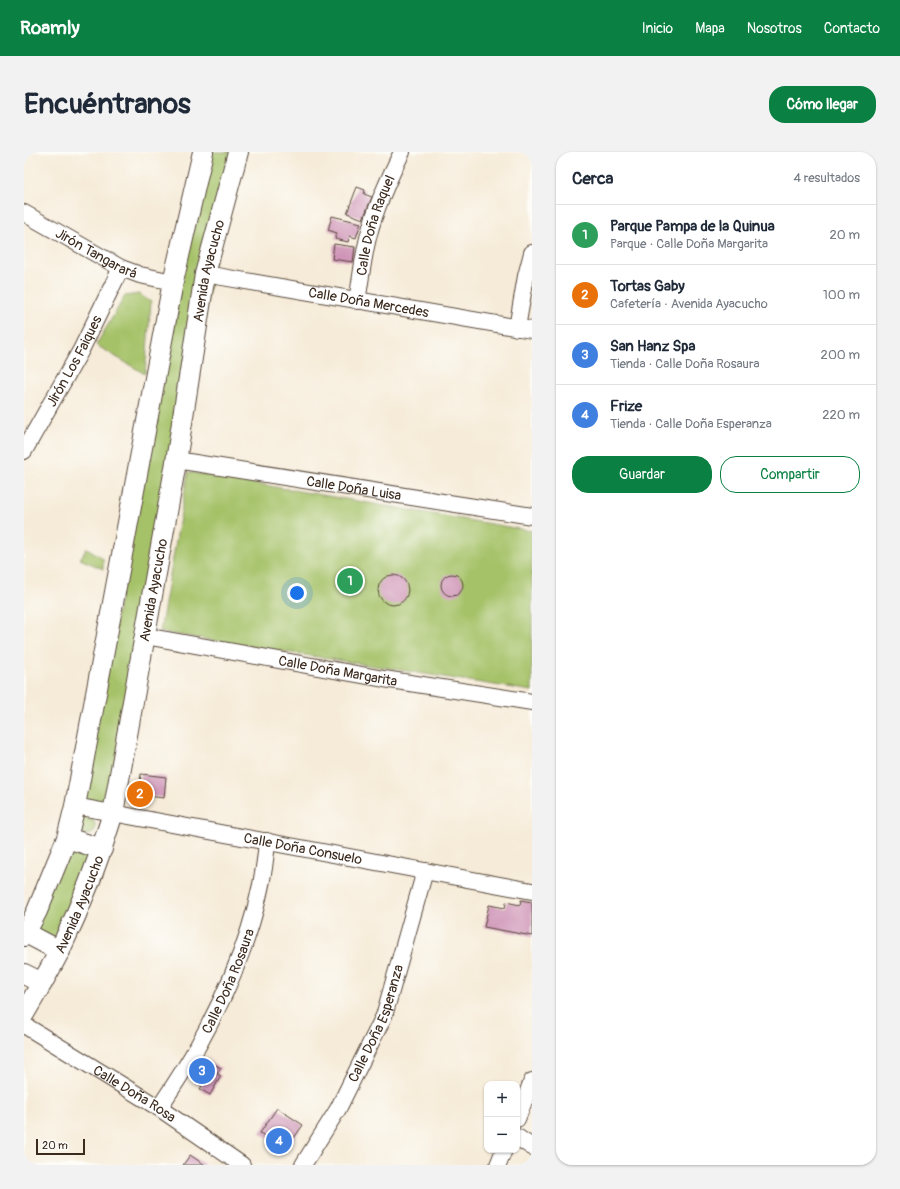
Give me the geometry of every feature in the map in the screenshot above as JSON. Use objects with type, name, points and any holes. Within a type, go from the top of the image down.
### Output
[{"type":"main road","points":[[60,951],[25,933],[37,911],[67,838],[75,806],[174,282],[203,152]]},
{"type":"main road","name":"Avenida Ayacucho","points":[[24,1014],[60,951],[102,849],[113,813],[176,460],[206,274],[238,152]]},
{"type":"main road","points":[[67,838],[102,849]]},
{"type":"main road","points":[[24,974],[42,983]]},
{"type":"street","name":"Calle Doña Raquel","points":[[357,301],[369,234],[382,196],[402,152]]},
{"type":"street","name":"Jirón Tangarará","points":[[24,213],[120,268],[135,274],[174,282]]},
{"type":"street","points":[[525,329],[526,276],[532,254]]},
{"type":"street","name":"Jirón Los Faiques","points":[[24,451],[81,350],[120,268]]},
{"type":"street","name":"Calle Doña Mercedes","points":[[206,274],[525,329]]},
{"type":"street","name":"Calle Doña Luisa","points":[[176,460],[532,516]]},
{"type":"street","name":"Calle Doña Margarita","points":[[145,636],[384,679],[532,702]]},
{"type":"street","name":"Calle Doña Consuelo","points":[[75,806],[532,891]]},
{"type":"street","name":"Calle Doña Rosaura","points":[[159,1108],[199,1045],[228,986],[247,936],[256,905],[264,870],[267,841]]},
{"type":"street","name":"Calle Doña Esperanza","points":[[303,1165],[338,1109],[384,1016],[425,872]]},
{"type":"street","name":"Calle Doña Rosa","points":[[24,1025],[159,1108],[242,1165]]},
{"type":"street","points":[[518,1117],[532,1081]]},
{"type":"street","points":[[520,1139],[532,1147]]},
{"type":"street","points":[[498,1165],[503,1153]]},
{"type":"green space","points":[[209,152],[235,152],[111,811],[82,802],[180,276]]},
{"type":"green space","points":[[139,294],[151,302],[145,374],[96,345],[125,296]]},
{"type":"green space","points":[[188,472],[532,531],[532,691],[160,632]]},
{"type":"green space","points":[[87,548],[103,558],[103,569],[80,559]]},
{"type":"green space","points":[[86,817],[92,819],[96,826],[94,832],[89,835],[79,831],[81,820]]},
{"type":"green space","points":[[65,838],[102,849],[58,950],[24,932]]},
{"type":"building","points":[[357,187],[365,190],[364,194],[372,197],[363,219],[347,213]]},
{"type":"building","points":[[332,216],[361,223],[356,238],[350,236],[348,242],[335,239],[337,233],[328,230]]},
{"type":"building","points":[[334,244],[355,247],[353,262],[332,259]]},
{"type":"building","points":[[452,574],[460,577],[463,585],[460,593],[452,596],[444,593],[441,585],[444,577]]},
{"type":"building","points":[[393,575],[404,579],[408,590],[404,601],[393,605],[382,601],[378,590],[382,579]]},
{"type":"building","points":[[141,774],[166,777],[164,798],[138,795]]},
{"type":"building","points":[[521,900],[532,902],[532,936],[484,927],[489,905],[505,908],[506,902],[520,905]]},
{"type":"building","points":[[206,1060],[221,1068],[217,1074],[221,1076],[210,1095],[200,1089],[202,1086],[193,1081]]},
{"type":"building","points":[[277,1108],[303,1125],[287,1148],[283,1145],[281,1147],[260,1133]]},
{"type":"building","points":[[190,1155],[205,1165],[183,1165]]},
{"type":"place","name":"Parque Pampa de la Quinua","points":[[350,581]]},
{"type":"place","name":"Tortas Gaby","points":[[140,794]]},
{"type":"place","name":"San Hanz Spa","points":[[202,1071]]},
{"type":"place","name":"Frize","points":[[279,1141]]}]
